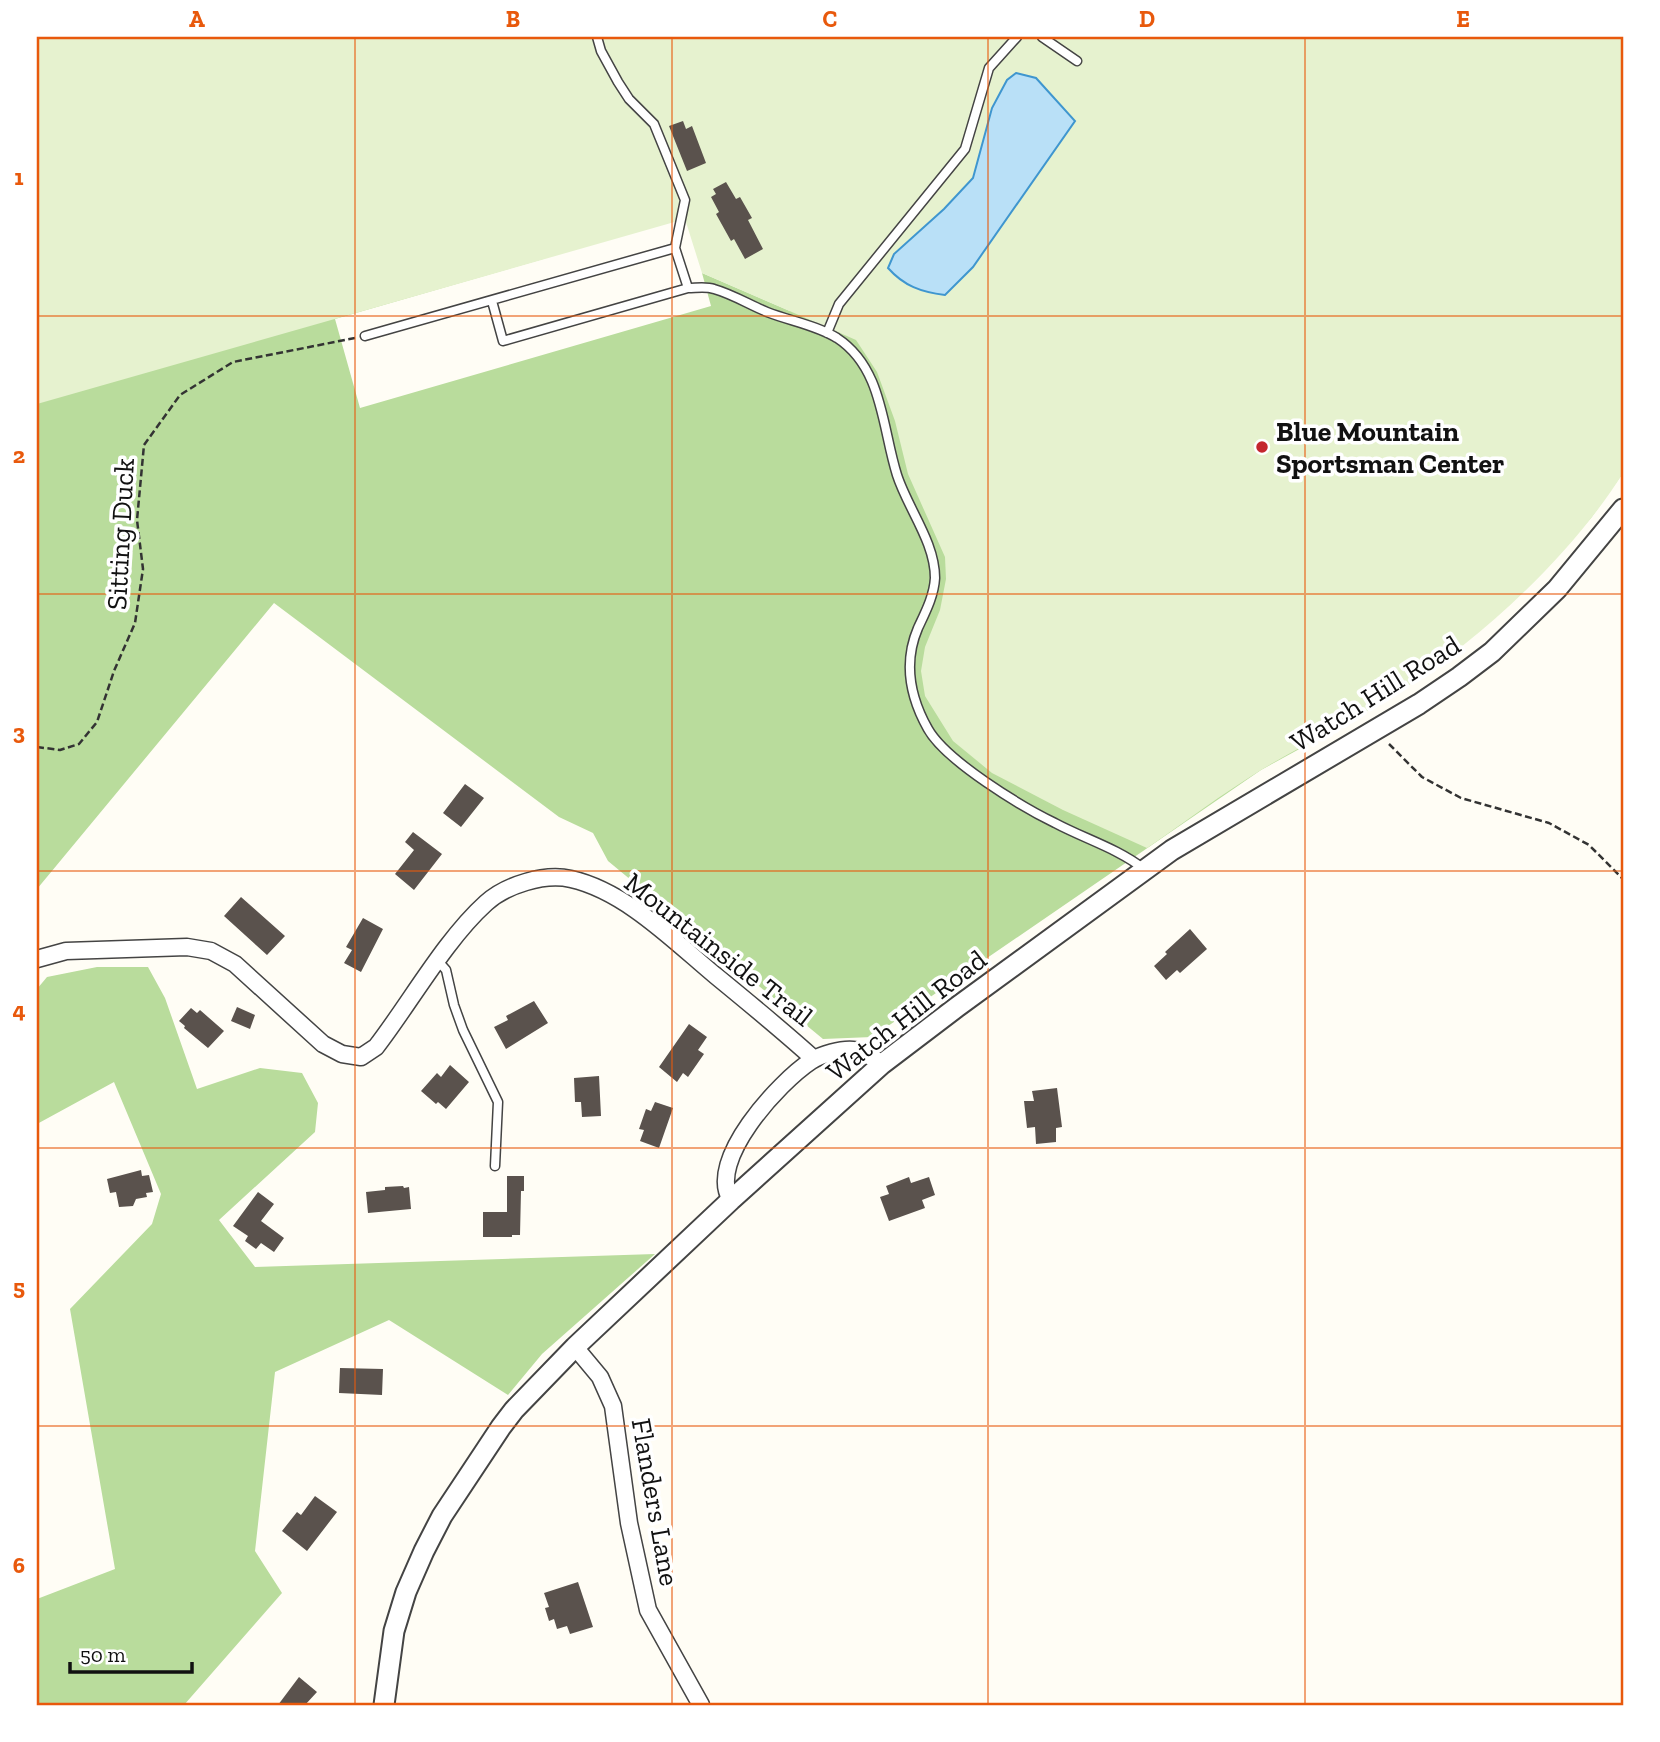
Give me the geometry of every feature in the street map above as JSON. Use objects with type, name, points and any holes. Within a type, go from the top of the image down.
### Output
[{"type":"street","name":"Watch Hill Road","points":[[384,1705],[394,1631],[406,1592],[442,1516],[508,1419],[575,1347],[881,1064],[1144,869],[1217,821],[1375,730],[1460,677],[1492,652],[1557,589],[1623,509]]},
{"type":"street","name":"Mountainside Trail","points":[[37,959],[66,951],[187,947],[211,951],[235,964],[323,1044],[342,1054],[361,1056],[376,1047],[458,934],[488,901],[526,881],[547,877],[570,879],[603,890],[648,919],[814,1059]]},
{"type":"street","name":"Mountainside Trail","points":[[731,1200],[726,1191],[725,1180],[728,1167],[757,1112],[775,1092],[814,1059],[834,1052],[853,1050],[868,1054],[881,1064]]},
{"type":"street","name":"Flanders Lane","points":[[575,1347],[600,1377],[613,1406],[629,1523],[648,1610],[701,1705]]},
{"type":"lane","points":[[597,37],[601,51],[629,99],[654,124],[685,200],[675,248],[688,288]]},
{"type":"lane","points":[[828,334],[839,304],[964,149],[989,68],[1017,37]]},
{"type":"lane","points":[[1042,37],[1077,61]]},
{"type":"lane","points":[[366,336],[675,248]]},
{"type":"lane","points":[[492,301],[503,341],[688,288],[712,288],[828,334],[852,350],[869,374],[882,408],[897,475],[934,563],[935,582],[929,605],[914,638],[909,662],[911,691],[930,732],[974,774],[1053,822],[1129,857],[1144,869]]},
{"type":"lane","points":[[438,961],[446,970],[463,1030],[498,1102],[495,1166]]},
{"type":"path","name":"Sitting Duck","points":[[37,747],[60,750],[79,744],[97,722],[114,671],[135,623],[142,569],[137,520],[144,445],[180,395],[233,362],[366,336]]},
{"type":"path","points":[[1375,730],[1422,777],[1461,798],[1549,823],[1589,845],[1623,878]]},
{"type":"green space","name":"Blue Mountain Sportsman Center","points":[[37,37],[1623,37],[1623,473],[1591,518],[1538,577],[1438,666],[1356,718],[1261,770],[872,1037],[823,1039],[608,861],[593,833],[559,817],[274,603],[37,889]],"holes":[[[735,156],[790,311],[702,273],[711,306],[360,408],[335,319],[543,259]]]},
{"type":"green space","name":"Blue Mountain Sportsman Center","points":[[37,37],[1623,37],[1623,473],[1602,504],[1551,564],[1493,621],[1462,647],[1383,702],[1246,779],[1147,848],[1063,810],[992,773],[953,741],[925,696],[921,671],[925,647],[940,610],[946,579],[945,557],[908,474],[895,421],[877,372],[856,340],[702,273],[685,219],[37,404]]},
{"type":"green space","points":[[97,967],[148,967],[165,998],[197,1089],[260,1068],[302,1073],[318,1103],[315,1132],[219,1220],[255,1267],[655,1254],[542,1354],[508,1395],[389,1320],[275,1372],[255,1551],[282,1593],[184,1705],[37,1705],[37,1599],[115,1569],[70,1309],[152,1224],[161,1194],[114,1082],[37,1124],[37,989],[47,977]]},
{"type":"water","points":[[1016,73],[1036,78],[1075,121],[973,267],[945,295],[914,287],[888,268],[894,254],[944,209],[973,178],[992,108],[1007,80]]},
{"type":"building","points":[[683,121],[686,129],[692,126],[706,163],[687,171],[669,126]]},
{"type":"building","points":[[726,182],[736,199],[740,197],[752,218],[748,220],[763,249],[745,259],[716,214],[719,212],[711,197],[716,194],[713,189]]},
{"type":"building","points":[[465,784],[484,798],[461,827],[443,813]]},
{"type":"building","points":[[413,832],[442,854],[414,890],[395,874],[414,850],[405,842]]},
{"type":"building","points":[[241,897],[285,936],[267,955],[224,916]]},
{"type":"building","points":[[363,918],[383,929],[361,972],[344,963],[352,950],[346,947]]},
{"type":"building","points":[[1190,929],[1207,949],[1180,973],[1177,970],[1166,980],[1154,966]]},
{"type":"building","points":[[534,1001],[548,1023],[506,1049],[494,1027],[508,1020],[506,1016]]},
{"type":"building","points":[[237,1007],[255,1015],[250,1029],[231,1021]]},
{"type":"building","points":[[191,1008],[197,1013],[200,1010],[224,1031],[208,1048],[179,1021]]},
{"type":"building","points":[[689,1024],[707,1037],[698,1050],[704,1054],[688,1077],[683,1073],[677,1082],[659,1067]]},
{"type":"building","points":[[450,1065],[469,1082],[446,1109],[421,1091],[437,1073],[441,1077]]},
{"type":"building","points":[[599,1076],[601,1116],[582,1117],[581,1102],[575,1102],[574,1078]]},
{"type":"building","points":[[1057,1088],[1062,1127],[1056,1128],[1056,1142],[1036,1144],[1035,1127],[1027,1128],[1024,1101],[1034,1101],[1032,1091]]},
{"type":"building","points":[[655,1102],[673,1108],[659,1148],[640,1141],[644,1130],[639,1129],[646,1109],[651,1111]]},
{"type":"building","points":[[141,1170],[142,1176],[149,1175],[153,1192],[146,1193],[147,1197],[136,1199],[133,1206],[119,1207],[116,1192],[110,1193],[107,1179]]},
{"type":"building","points":[[507,1176],[524,1176],[520,1235],[483,1237],[483,1212],[507,1212]]},
{"type":"building","points":[[909,1177],[911,1183],[929,1177],[935,1195],[922,1200],[925,1208],[889,1221],[880,1197],[889,1194],[886,1186]]},
{"type":"building","points":[[409,1187],[411,1209],[368,1213],[366,1192]]},
{"type":"building","points":[[258,1192],[274,1204],[261,1221],[284,1238],[274,1252],[261,1243],[256,1249],[245,1241],[248,1236],[233,1226]]},
{"type":"building","points":[[340,1368],[383,1369],[382,1395],[339,1393]]},
{"type":"building","points":[[315,1496],[337,1512],[307,1551],[282,1531],[297,1512],[301,1515]]},
{"type":"building","points":[[578,1582],[593,1627],[570,1634],[567,1626],[557,1629],[554,1619],[549,1621],[545,1608],[549,1607],[544,1593]]},
{"type":"building","points":[[299,1677],[317,1692],[305,1705],[278,1705]]},
{"type":"place","name":"Blue Mountain Sportsman Center","points":[[1262,447]]}]
